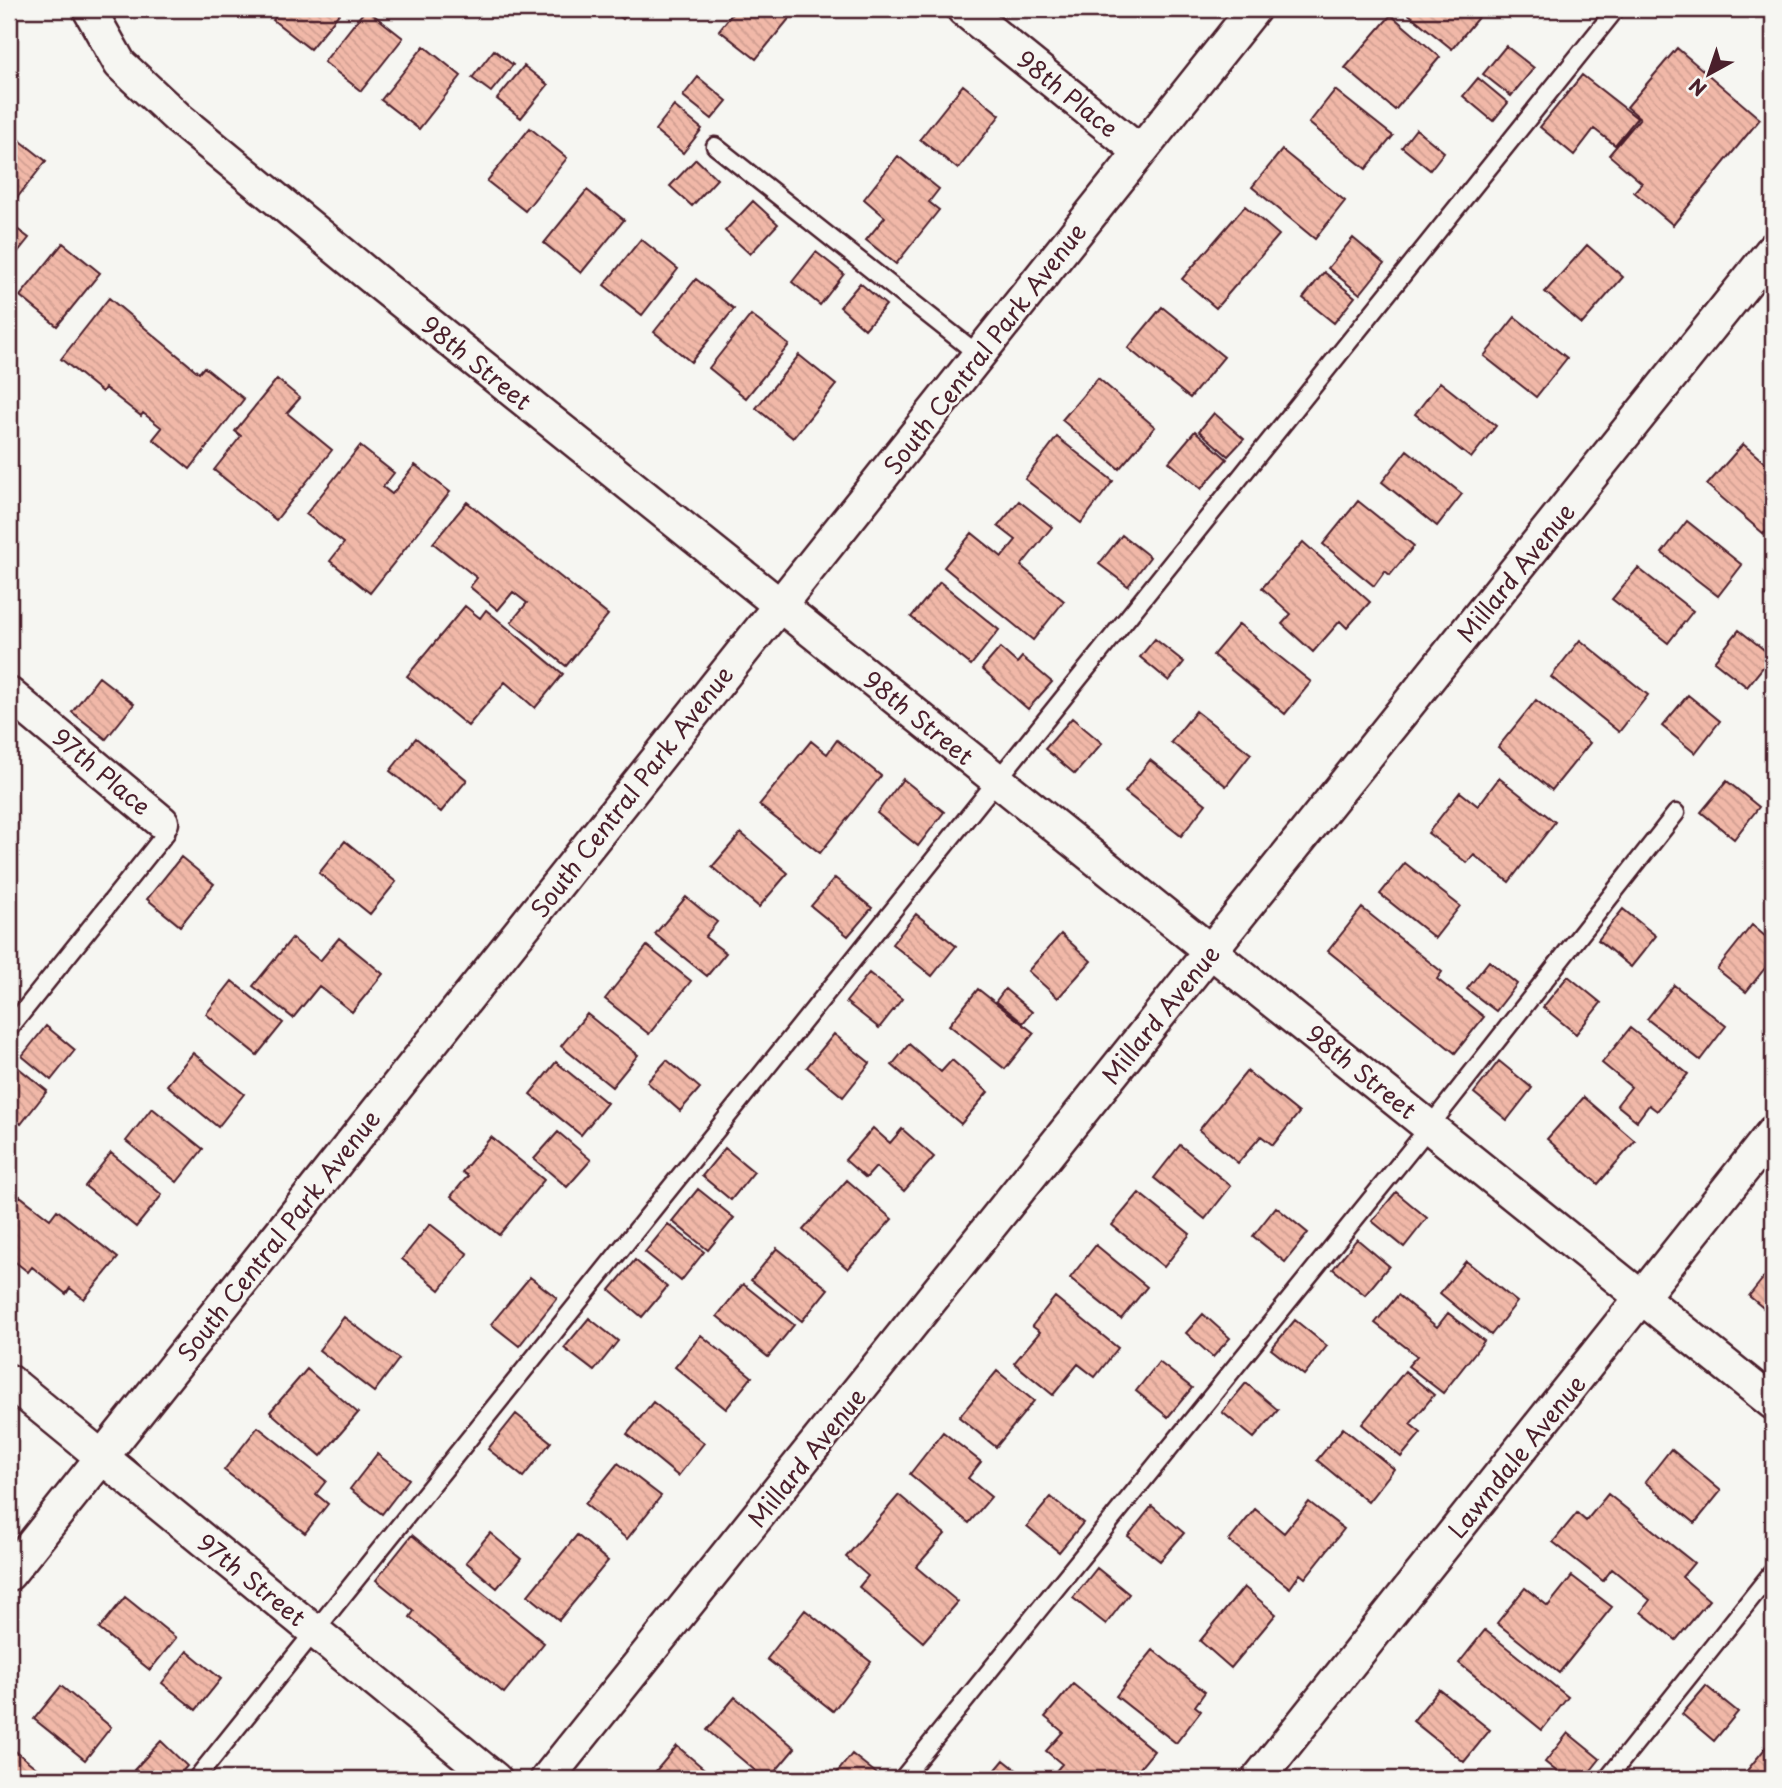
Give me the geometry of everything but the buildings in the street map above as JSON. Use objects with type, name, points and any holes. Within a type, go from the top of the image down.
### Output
[{"type":"street","name":"98th Street","points":[[89,9],[120,64],[179,119],[779,606],[1773,1403]]},
{"type":"street","name":"98th Place","points":[[963,9],[1140,152]]},
{"type":"street","name":"South Central Park Avenue","points":[[9,1574],[1254,9]]},
{"type":"street","name":"Millard Avenue","points":[[547,1779],[1773,249]]},
{"type":"street","name":"97th Place","points":[[9,694],[162,822]]},
{"type":"street","name":"Lawndale Avenue","points":[[1258,1779],[1773,1132]]},
{"type":"street","name":"97th Street","points":[[9,1381],[495,1779]]},
{"type":"lane","points":[[196,1779],[1616,9]]},
{"type":"lane","points":[[715,146],[979,355]]},
{"type":"lane","points":[[902,1779],[1430,1126],[1676,813]]},
{"type":"lane","points":[[9,1029],[166,833],[162,822]]},
{"type":"lane","points":[[1606,1779],[1773,1571]]}]
